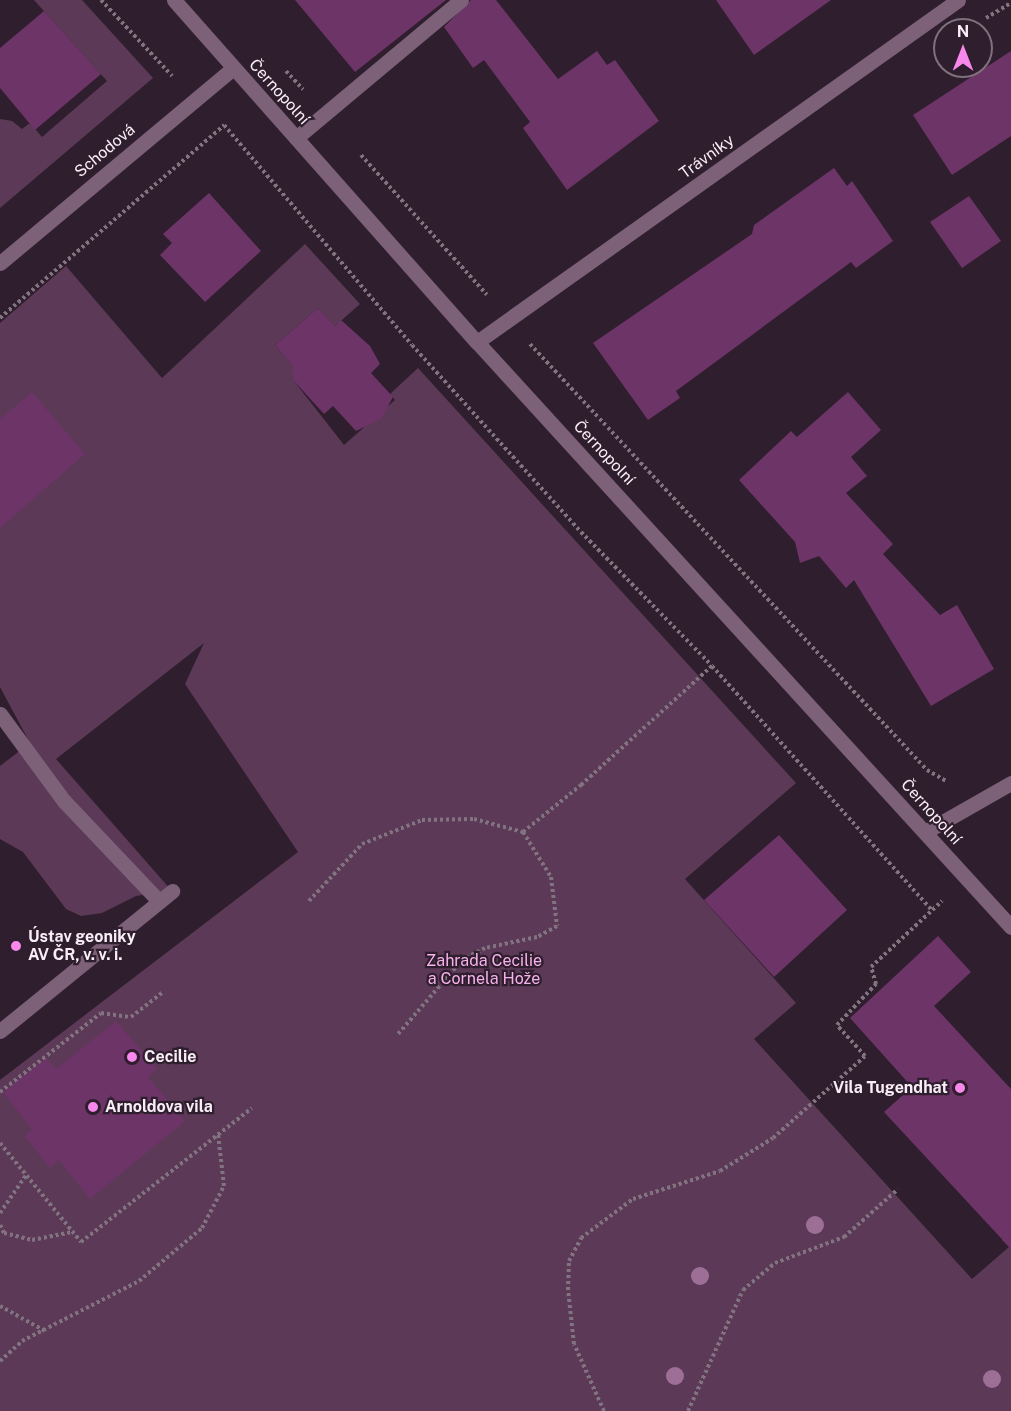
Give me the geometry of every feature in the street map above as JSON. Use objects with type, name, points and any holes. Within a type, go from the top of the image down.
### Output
[{"type":"street","name":"Černopolní","points":[[174,0],[477,342],[1011,927]]},
{"type":"street","points":[[296,138],[461,0]]},
{"type":"street","name":"Trávníky","points":[[477,342],[958,0]]},
{"type":"street","name":"Schodová","points":[[0,263],[233,68]]},
{"type":"street","points":[[0,714],[64,801],[159,901]]},
{"type":"street","points":[[925,832],[1011,783]]},
{"type":"street","points":[[0,1031],[172,891]]},
{"type":"path","points":[[101,0],[172,76]]},
{"type":"path","points":[[0,318],[224,126],[565,514],[712,666],[932,910]]},
{"type":"path","points":[[361,155],[488,297]]},
{"type":"path","points":[[529,343],[927,770],[945,781]]},
{"type":"path","points":[[523,832],[581,785],[712,666]]},
{"type":"path","points":[[309,901],[362,844],[422,820],[474,819],[523,832],[551,877],[557,926],[537,937],[485,948],[463,959],[398,1034]]},
{"type":"path","points":[[604,1411],[574,1344],[568,1290],[570,1261],[581,1238],[633,1198],[720,1171],[773,1138],[865,1056],[837,1025],[876,984],[871,967],[922,918]]},
{"type":"path","points":[[0,1092],[101,1013],[131,1017],[163,992]]},
{"type":"path","points":[[0,1143],[81,1242],[252,1108]]},
{"type":"path","points":[[0,1361],[22,1341],[139,1281],[202,1228],[224,1186],[218,1134]]},
{"type":"path","points":[[0,1213],[26,1175]]},
{"type":"path","points":[[688,1411],[743,1290],[775,1263],[844,1237],[898,1189]]},
{"type":"path","points":[[0,1225],[4,1233],[32,1240],[72,1232]]},
{"type":"path","points":[[0,1305],[45,1331]]},
{"type":"green space","points":[[34,0],[82,0],[153,78],[0,208],[0,119],[12,121],[22,129],[30,123],[42,137],[107,81]]},
{"type":"green space","name":"Zahrada Cecilie a Cornela Hože","points":[[305,244],[360,304],[335,326],[318,308],[275,345],[295,368],[294,381],[344,445],[395,400],[390,394],[418,368],[796,783],[685,879],[796,1003],[754,1039],[972,1279],[1009,1247],[1002,1240],[1011,1232],[1011,1411],[0,1411],[0,1080],[298,852],[185,684],[204,643],[56,759],[172,891],[136,896],[102,913],[81,916],[66,909],[23,852],[0,839],[0,766],[30,743],[0,687],[0,323],[66,266],[162,378]]},
{"type":"building","points":[[295,0],[446,0],[355,72]]},
{"type":"building","points":[[471,0],[496,0],[558,79],[597,51],[607,65],[615,60],[659,121],[567,190],[523,128],[530,122],[484,60],[473,68],[444,27]]},
{"type":"building","points":[[716,0],[831,0],[754,55]]},
{"type":"building","points":[[44,11],[101,74],[35,130],[0,88],[0,48]]},
{"type":"building","points":[[1011,51],[1011,136],[952,175],[913,115],[970,78],[993,78],[993,63]]},
{"type":"building","points":[[834,168],[847,186],[852,181],[893,241],[856,268],[851,262],[676,391],[680,398],[648,420],[593,343],[752,234],[754,225]]},
{"type":"building","points":[[209,193],[261,251],[205,302],[160,255],[172,243],[163,234]]},
{"type":"building","points":[[969,196],[1001,241],[962,268],[930,222]]},
{"type":"building","points":[[318,308],[335,326],[341,320],[370,346],[380,364],[371,373],[393,397],[381,419],[356,431],[333,406],[324,414],[294,381],[292,365],[275,345]]},
{"type":"building","points":[[32,392],[85,454],[0,528],[0,419]]},
{"type":"building","points":[[848,392],[881,430],[851,457],[867,476],[846,493],[893,544],[883,554],[940,615],[957,605],[994,669],[931,706],[854,580],[846,588],[819,556],[800,563],[795,542],[739,480],[791,431],[797,437]]},
{"type":"building","points":[[779,835],[847,910],[774,977],[704,900]]},
{"type":"building","name":"Vila Tugendhat","points":[[938,936],[971,972],[934,1006],[1011,1089],[1011,1249],[884,1112],[912,1087],[850,1018]]},
{"type":"building","name":"Arnoldova vila","points":[[116,1021],[157,1069],[148,1077],[185,1121],[90,1199],[59,1160],[50,1168],[25,1136],[32,1129],[3,1092],[46,1058],[56,1069]]},
{"type":"place","name":"Ústav geoniky AV ČR, v. v. i.","points":[[16,946]]},
{"type":"place","name":"Cecilie","points":[[132,1057]]},
{"type":"place","name":"Vila Tugendhat","points":[[960,1088]]},
{"type":"place","name":"Arnoldova vila","points":[[93,1107]]}]
